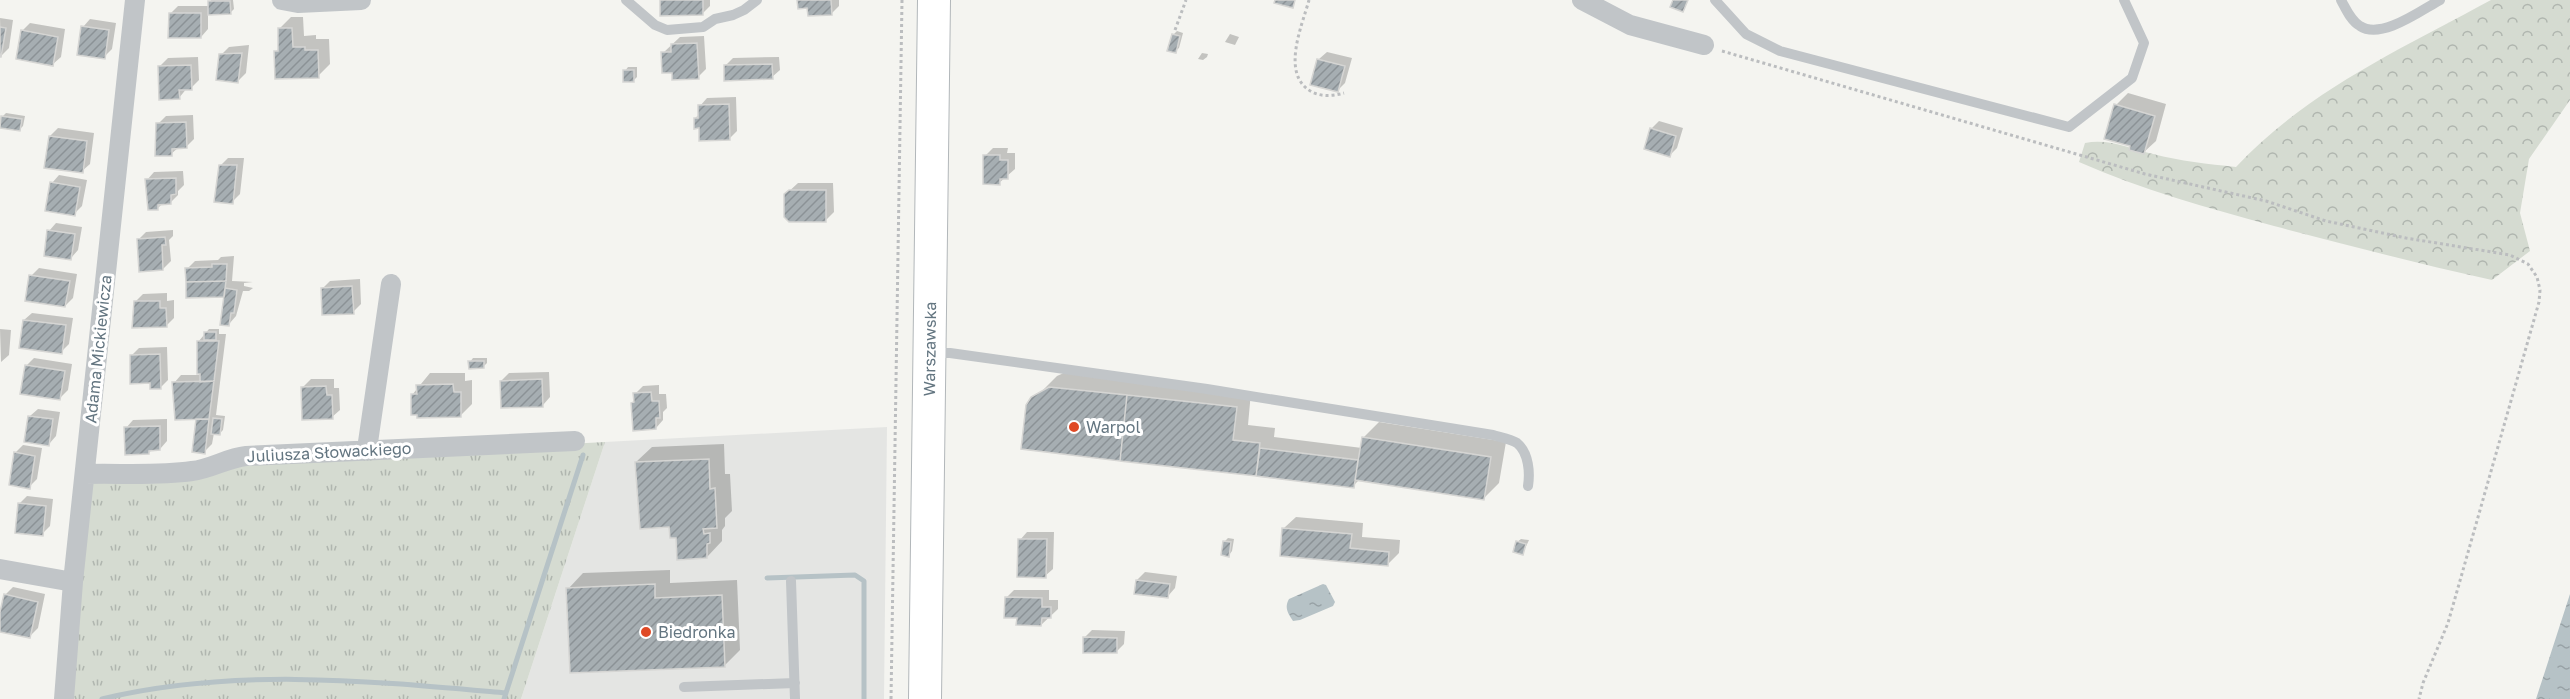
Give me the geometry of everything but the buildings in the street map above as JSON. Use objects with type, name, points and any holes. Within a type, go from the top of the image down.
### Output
[{"type":"main road","name":"Warszawska","points":[[925,699],[934,0]]},
{"type":"street","name":"Adama Mickiewicza","points":[[64,699],[73,582],[135,0]]},
{"type":"street","points":[[282,0],[298,3],[362,0]]},
{"type":"street","points":[[1582,0],[1612,18],[1630,25],[1704,45]]},
{"type":"street","points":[[367,449],[391,284]]},
{"type":"street","name":"Juliusza Słowackiego","points":[[85,474],[179,473],[196,471],[231,458],[367,449],[575,441]]},
{"type":"street","points":[[0,569],[73,582]]},
{"type":"lane","points":[[626,0],[637,7],[655,25],[667,30],[703,27],[715,19],[744,10],[757,0]]},
{"type":"lane","points":[[1715,0],[1746,34],[1780,51],[2069,127],[2133,78],[2144,43],[2124,0]]},
{"type":"lane","points":[[2341,0],[2358,26],[2370,31],[2382,30],[2440,0]]},
{"type":"lane","points":[[929,353],[950,353],[1207,389],[1493,435],[1517,443],[1527,459],[1528,486]]},
{"type":"lane","points":[[791,581],[795,699]]},
{"type":"lane","points":[[684,687],[795,683]]},
{"type":"path","points":[[891,699],[902,0]]},
{"type":"path","points":[[1175,30],[1186,0]]},
{"type":"path","points":[[1309,0],[1295,56],[1298,76],[1310,90],[1318,94],[1329,96],[1344,93]]},
{"type":"path","points":[[1704,45],[2145,174],[2266,201],[2326,221],[2406,238],[2510,255],[2528,264],[2537,277],[2540,290],[2539,302],[2448,622],[2423,683],[2420,699]]},
{"type":"shaded area","points":[[887,427],[884,699],[521,699],[605,442]]},
{"type":"green space","points":[[2491,0],[2570,0],[2570,100],[2529,159],[2520,213],[2530,251],[2492,280],[2225,212],[2151,190],[2079,162],[2085,143],[2103,142],[2173,159],[2236,167],[2293,116],[2356,73]]},
{"type":"green space","points":[[605,442],[521,699],[72,699],[91,480],[250,461]]},
{"type":"water","points":[[1323,584],[1326,585],[1335,602],[1333,606],[1293,621],[1287,608],[1289,599]]},
{"type":"water","points":[[2570,594],[2570,699],[2536,699]]},
{"type":"waterway","points":[[504,699],[583,455]]},
{"type":"waterway","points":[[767,578],[855,575],[864,581],[864,699]]},
{"type":"waterway","points":[[102,699],[152,689],[253,680],[354,681],[506,693]]},
{"type":"place","name":"Warpol","points":[[1074,427]]},
{"type":"place","name":"Biedronka","points":[[646,632]]}]
